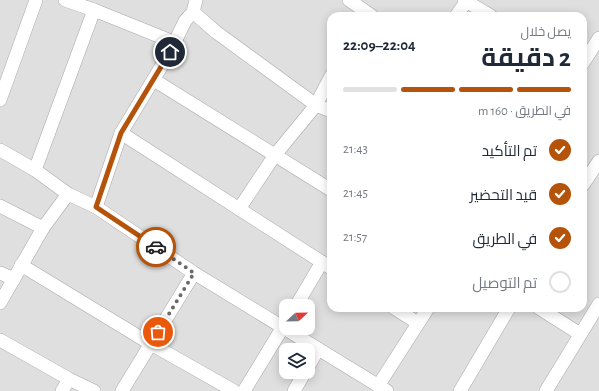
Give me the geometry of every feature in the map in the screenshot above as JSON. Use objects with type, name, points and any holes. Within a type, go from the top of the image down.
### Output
[{"type":"street","points":[[0,100],[36,0]]},
{"type":"street","points":[[65,0],[176,43]]},
{"type":"street","points":[[349,0],[368,11]]},
{"type":"street","points":[[458,12],[465,1],[483,12]]},
{"type":"street","points":[[96,207],[121,133],[176,43],[194,6],[216,32],[316,105],[327,109]]},
{"type":"street","points":[[34,170],[94,10]]},
{"type":"street","points":[[587,57],[599,38]]},
{"type":"street","points":[[154,80],[327,188]]},
{"type":"street","points":[[239,209],[275,155],[316,105],[327,84]]},
{"type":"street","points":[[121,133],[327,265],[301,299]]},
{"type":"street","points":[[0,150],[34,170],[68,194],[96,207],[194,273],[279,321]]},
{"type":"street","points":[[587,178],[594,166]]},
{"type":"street","points":[[0,303],[43,228],[68,194]]},
{"type":"street","points":[[0,206],[43,228]]},
{"type":"street","points":[[21,265],[151,344],[234,391]]},
{"type":"street","points":[[0,273],[14,279]]},
{"type":"street","points":[[122,391],[194,273]]},
{"type":"street","points":[[546,391],[599,304]]},
{"type":"street","points":[[400,312],[418,323]]},
{"type":"street","points":[[299,335],[318,349],[383,388],[425,312]]},
{"type":"street","points":[[460,391],[507,312]]},
{"type":"street","points":[[545,312],[580,334]]},
{"type":"street","points":[[244,391],[279,332]]},
{"type":"street","points":[[0,340],[69,379],[94,391]]},
{"type":"street","points":[[315,354],[318,349]]},
{"type":"street","points":[[62,391],[69,379]]},
{"type":"street","points":[[294,391],[301,379]]},
{"type":"shaded area","points":[[0,0],[599,0],[599,391],[0,391]]},
{"type":"way so far","points":[[156,247],[194,273],[158,332]]},
{"type":"route","points":[[156,247],[96,207],[121,133],[170,52]]}]
